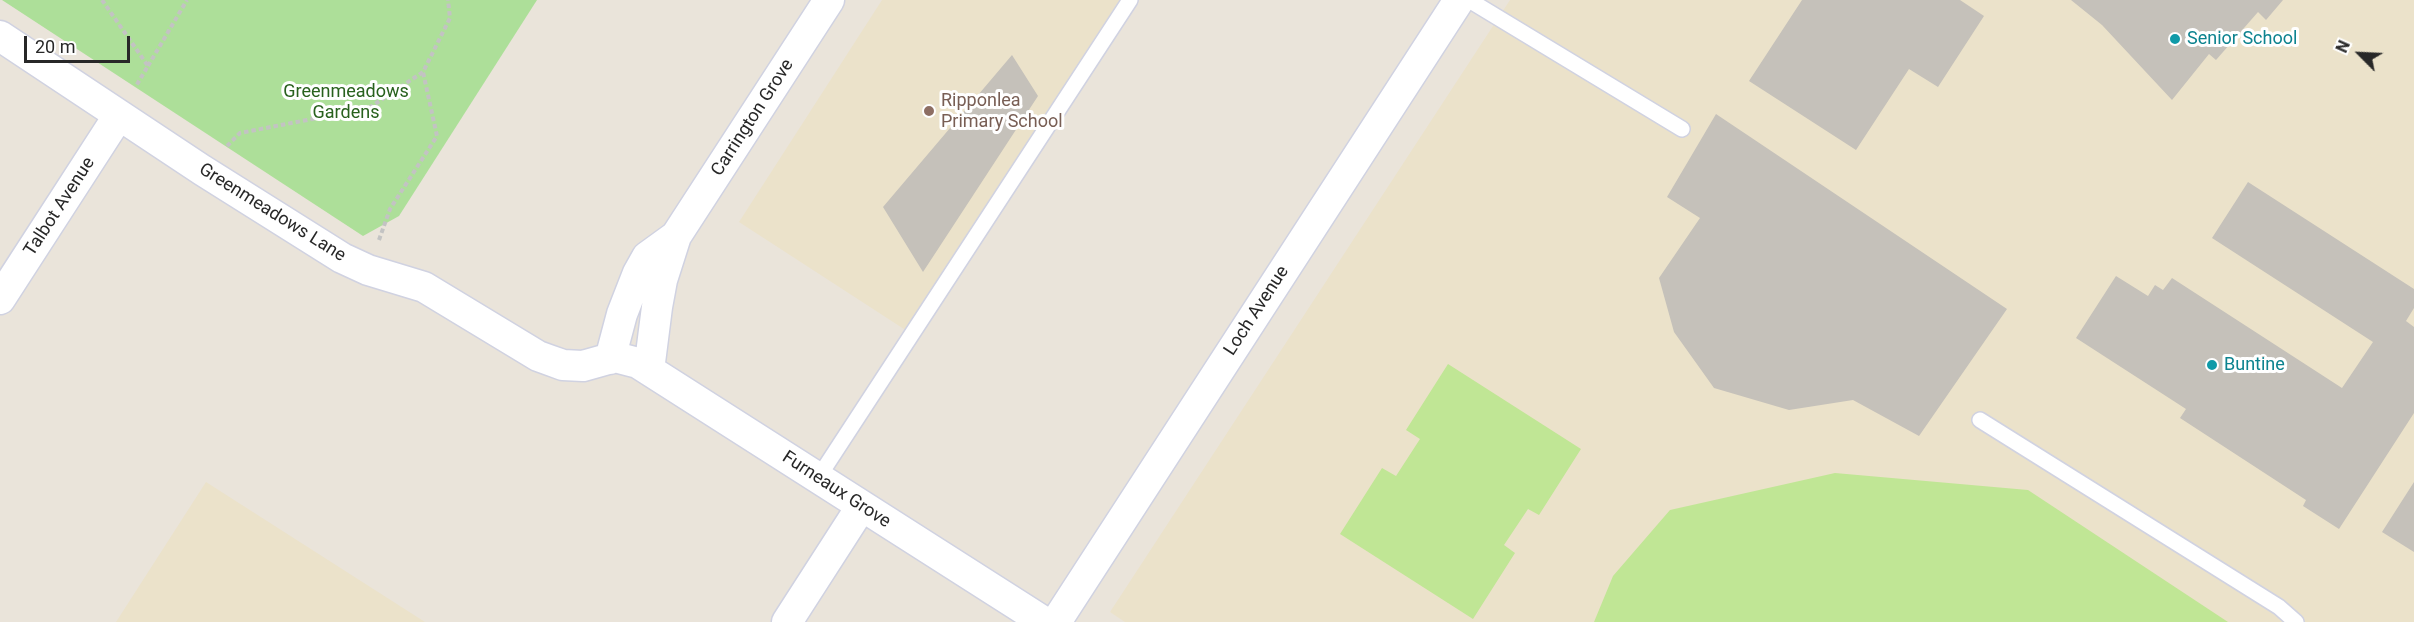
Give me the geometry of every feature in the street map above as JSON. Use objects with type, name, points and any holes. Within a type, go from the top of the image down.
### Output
[{"type":"street","name":"Carrington Grove","points":[[629,362],[657,307],[662,280],[676,236],[830,0]]},
{"type":"street","name":"Loch Avenue","points":[[1056,622],[1459,0]]},
{"type":"street","name":"Greenmeadows Lane","points":[[0,36],[202,170],[342,258],[368,270],[423,287],[538,356],[563,365],[583,366],[629,362]]},
{"type":"street","name":"Talbot Avenue","points":[[0,299],[119,115]]},
{"type":"street","name":"Carrington Grove","points":[[629,362],[622,314],[638,273],[647,257],[676,236]]},
{"type":"street","name":"Furneaux Grove","points":[[629,362],[818,478],[1044,622]]},
{"type":"street","points":[[787,622],[861,507]]},
{"type":"lane","points":[[818,478],[1130,0]]},
{"type":"lane","points":[[1469,0],[1682,129]]},
{"type":"lane","points":[[1980,420],[2279,607],[2296,622]]},
{"type":"path","points":[[102,0],[148,66]]},
{"type":"path","points":[[119,115],[187,0]]},
{"type":"path","points":[[202,170],[240,133],[369,108],[423,72],[450,18],[448,0]]},
{"type":"path","points":[[368,270],[390,209],[437,136],[423,72]]},
{"type":"shaded area","name":"Ripponlea Primary School","points":[[882,0],[1120,0],[907,331],[739,222]]},
{"type":"shaded area","points":[[1510,0],[2414,0],[2414,622],[1125,622],[1110,612]]},
{"type":"shaded area","points":[[206,482],[425,622],[116,622]]},
{"type":"green space","name":"Greenmeadows Gardens","points":[[2,0],[537,0],[399,216],[363,236]]},
{"type":"green space","points":[[1448,364],[1581,449],[1539,515],[1528,509],[1504,545],[1515,553],[1473,619],[1340,534],[1382,468],[1396,476],[1420,439],[1406,430]]},
{"type":"green space","points":[[1835,473],[2028,490],[2228,622],[1594,622],[1613,576],[1670,510]]},
{"type":"building","points":[[1802,0],[1960,0],[1984,16],[1938,87],[1909,69],[1856,150],[1749,81]]},
{"type":"building","name":"Senior School","points":[[2071,0],[2283,0],[2266,20],[2258,12],[2216,60],[2209,54],[2172,100],[2102,25]]},
{"type":"building","points":[[1012,55],[1038,96],[923,272],[883,207]]},
{"type":"building","points":[[1716,114],[2007,309],[1919,436],[1853,400],[1789,410],[1714,388],[1674,332],[1659,278],[1700,218],[1667,197]]},
{"type":"building","name":"Buntine","points":[[2248,182],[2414,289],[2414,308],[2406,321],[2414,327],[2414,413],[2339,529],[2303,506],[2306,500],[2180,418],[2186,409],[2076,338],[2116,276],[2148,296],[2155,285],[2163,290],[2172,278],[2342,388],[2373,342],[2212,238]]},
{"type":"building","points":[[2414,482],[2414,552],[2382,532]]},
{"type":"place","name":"Senior School","points":[[2175,39]]},
{"type":"place","name":"Ripponlea Primary School","points":[[929,111]]},
{"type":"place","name":"Buntine","points":[[2212,365]]}]
